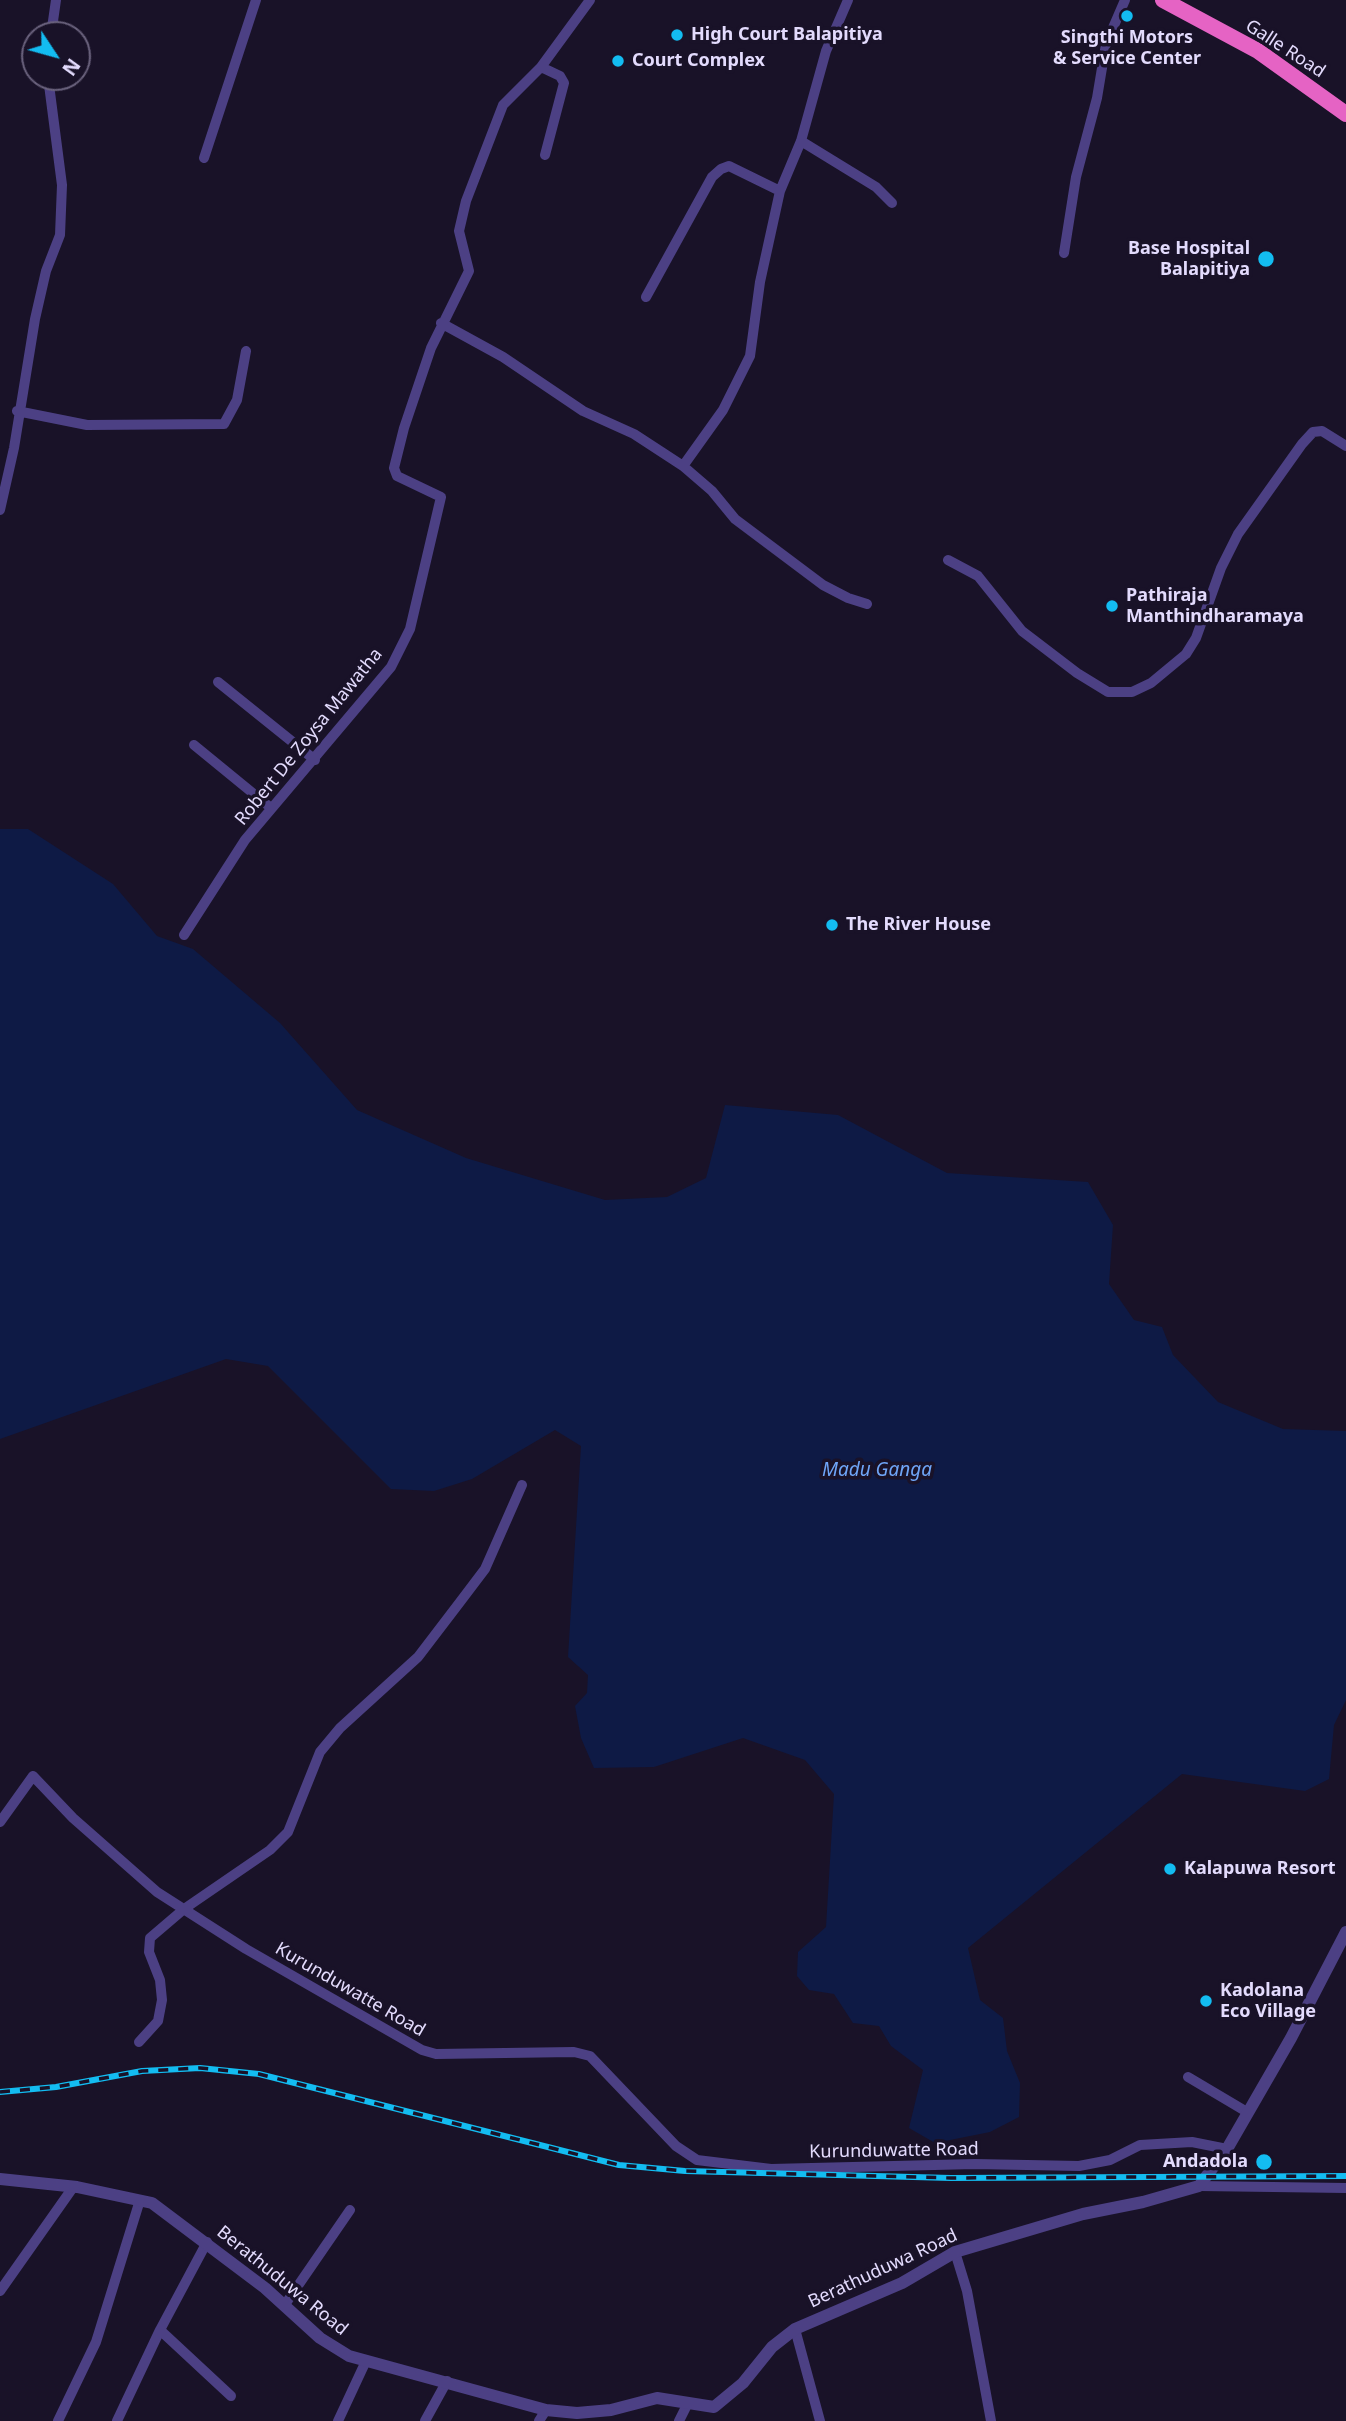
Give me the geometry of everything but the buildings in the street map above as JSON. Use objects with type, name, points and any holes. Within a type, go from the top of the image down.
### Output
[{"type":"highway","name":"Galle Road","points":[[1163,0],[1258,51],[1346,114]]},
{"type":"street","points":[[53,21],[56,0]]},
{"type":"street","points":[[204,158],[256,0]]},
{"type":"street","name":"Robert De Zoysa Mawatha","points":[[184,936],[245,840],[391,667],[410,629],[441,498],[397,476],[394,468],[418,383],[441,323],[469,271],[459,231],[482,155],[503,105],[541,67],[590,0]]},
{"type":"street","points":[[683,466],[723,410],[750,356],[760,282],[780,191],[802,141],[819,73],[848,0]]},
{"type":"street","points":[[1064,253],[1076,177],[1097,98],[1106,44],[1125,0]]},
{"type":"street","points":[[541,67],[564,83],[545,155]]},
{"type":"street","points":[[0,510],[46,271],[60,235],[62,185],[50,91]]},
{"type":"street","points":[[802,141],[876,187],[892,203]]},
{"type":"street","points":[[646,297],[712,177],[721,169],[729,166],[780,191]]},
{"type":"street","points":[[441,323],[503,357],[559,397],[634,435],[683,466],[712,491],[735,519],[823,585],[867,604]]},
{"type":"street","points":[[18,411],[87,425],[224,424],[237,400],[246,351]]},
{"type":"street","points":[[948,560],[978,576],[1022,631],[1077,673],[1108,692],[1132,692],[1151,683],[1186,654],[1196,638],[1221,568],[1238,534],[1302,444],[1313,432],[1322,431],[1346,446]]},
{"type":"street","points":[[218,682],[315,760]]},
{"type":"street","points":[[194,745],[271,808]]},
{"type":"street","points":[[139,2042],[158,2021],[162,2000],[160,1980],[148,1943],[158,1930],[184,1909],[270,1850],[288,1832],[320,1752],[340,1728],[418,1657],[485,1570],[522,1485]]},
{"type":"street","name":"Kurunduwatte Road","points":[[0,1822],[33,1776],[157,1892],[422,2050],[436,2054],[574,2052],[590,2056],[676,2146],[698,2160],[771,2169],[975,2164],[1079,2165],[1110,2160],[1140,2145],[1192,2142],[1227,2149]]},
{"type":"street","points":[[1199,2186],[1227,2149],[1346,1932]]},
{"type":"street","points":[[1188,2077],[1247,2112]]},
{"type":"street","name":"Berathuduwa Road","points":[[0,2179],[74,2186],[152,2203],[207,2242],[336,2349],[366,2361],[447,2381],[542,2415],[611,2410],[657,2398],[714,2407],[743,2383],[772,2347],[795,2329],[902,2283],[955,2252],[1083,2214],[1143,2202],[1199,2186]]},
{"type":"street","points":[[0,2291],[74,2186]]},
{"type":"street","points":[[1199,2186],[1346,2188]]},
{"type":"street","points":[[58,2421],[96,2342],[139,2200]]},
{"type":"street","points":[[284,2306],[350,2210]]},
{"type":"street","points":[[117,2421],[160,2330],[207,2242]]},
{"type":"street","points":[[955,2252],[967,2291],[991,2421]]},
{"type":"street","points":[[795,2329],[820,2421]]},
{"type":"street","points":[[160,2330],[231,2396]]},
{"type":"street","points":[[338,2421],[366,2361]]},
{"type":"street","points":[[425,2421],[447,2381]]},
{"type":"street","points":[[679,2421],[688,2403]]},
{"type":"water","name":"Madu Ganga","points":[[0,829],[28,829],[113,884],[157,936],[193,949],[280,1023],[357,1110],[466,1158],[605,1200],[667,1197],[706,1178],[725,1105],[838,1115],[947,1173],[1088,1182],[1113,1225],[1109,1284],[1134,1320],[1162,1327],[1173,1355],[1218,1402],[1283,1429],[1346,1431],[1346,1700],[1334,1725],[1329,1779],[1305,1791],[1182,1774],[968,1948],[980,2000],[1003,2018],[1007,2051],[1020,2083],[1019,2117],[990,2132],[935,2143],[909,2128],[923,2070],[891,2046],[879,2026],[853,2023],[834,1994],[809,1990],[797,1976],[798,1952],[826,1927],[834,1794],[805,1760],[743,1738],[654,1767],[594,1768],[581,1738],[575,1706],[587,1693],[588,1675],[568,1657],[581,1446],[555,1430],[472,1479],[434,1491],[391,1489],[268,1366],[226,1359],[0,1439]]},
{"type":"railway","points":[[0,2092],[56,2087],[142,2071],[200,2068],[259,2074],[619,2165],[685,2171],[951,2178],[1346,2176]]},
{"type":"place","name":"Singthi Motors & Service Center","points":[[1127,16]]},
{"type":"place","name":"High Court Balapitiya","points":[[677,35]]},
{"type":"place","name":"Court Complex","points":[[618,61]]},
{"type":"place","name":"Base Hospital Balapitiya","points":[[1266,259]]},
{"type":"place","name":"Pathiraja Manthindharamaya","points":[[1112,606]]},
{"type":"place","name":"The River House","points":[[832,925]]},
{"type":"place","name":"Kalapuwa Resort","points":[[1170,1869]]},
{"type":"place","name":"Kadolana Eco Village","points":[[1206,2001]]},
{"type":"place","name":"Andadola","points":[[1264,2162]]}]
